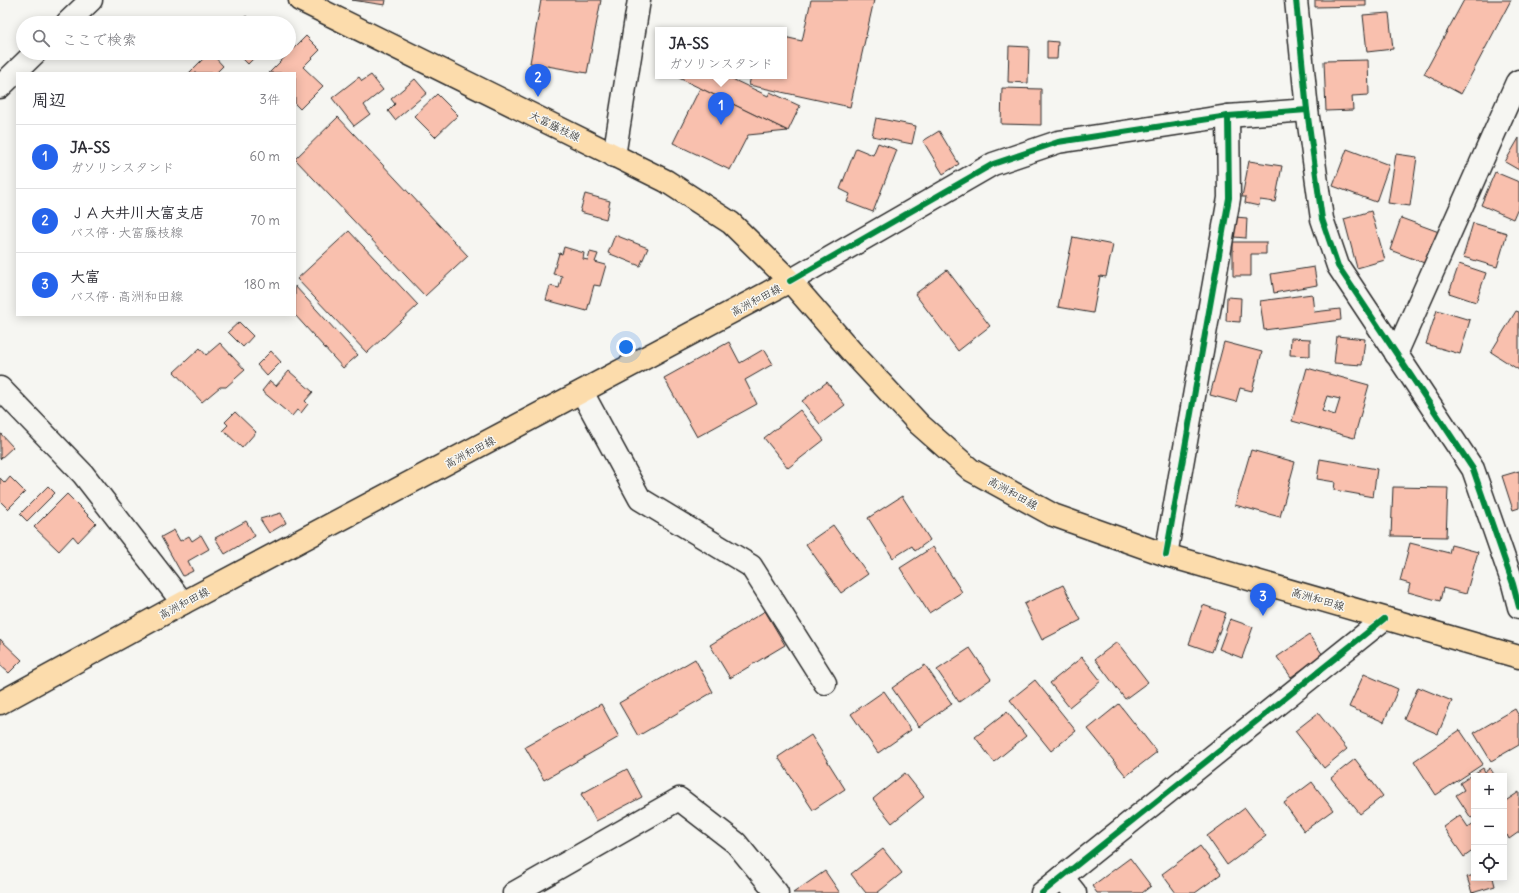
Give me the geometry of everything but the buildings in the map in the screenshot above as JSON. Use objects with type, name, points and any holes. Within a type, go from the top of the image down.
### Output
[{"type":"main road","name":"大富藤枝線","points":[[300,0],[666,181],[732,223],[790,281]]},
{"type":"main road","name":"高洲和田線","points":[[0,704],[183,603],[790,281],[851,351],[919,424],[971,470],[1053,515],[1166,555],[1519,657]]},
{"type":"street","points":[[74,16],[91,0]]},
{"type":"street","points":[[614,156],[639,0]]},
{"type":"street","points":[[1296,0],[1307,110],[1322,219],[1338,266],[1473,469],[1513,584],[1519,607]]},
{"type":"street","points":[[0,87],[28,60]]},
{"type":"street","points":[[1396,354],[1517,82],[1519,81]]},
{"type":"street","points":[[790,281],[993,164],[1058,142],[1228,116],[1307,110]]},
{"type":"street","points":[[1166,555],[1229,198],[1228,116]]},
{"type":"street","points":[[0,388],[83,474],[183,603]]},
{"type":"street","points":[[582,392],[640,499],[751,566],[825,683]]},
{"type":"street","points":[[1042,893],[1068,885],[1384,619]]},
{"type":"street","points":[[514,893],[679,799],[736,843],[777,893]]},
{"type":"cycle path","points":[[1296,0],[1307,110],[1322,219],[1338,266],[1473,469],[1513,584],[1519,607]]},
{"type":"cycle path","points":[[790,281],[993,164],[1058,142],[1228,116],[1307,110]]},
{"type":"cycle path","points":[[1166,555],[1229,198],[1228,116]]},
{"type":"cycle path","points":[[1042,893],[1384,619]]},
{"type":"place","name":"ＪＡ大井川大富支店","points":[[538,97]]},
{"type":"place","name":"JA-SS","points":[[721,125]]},
{"type":"place","name":"大富","points":[[1263,616]]}]
